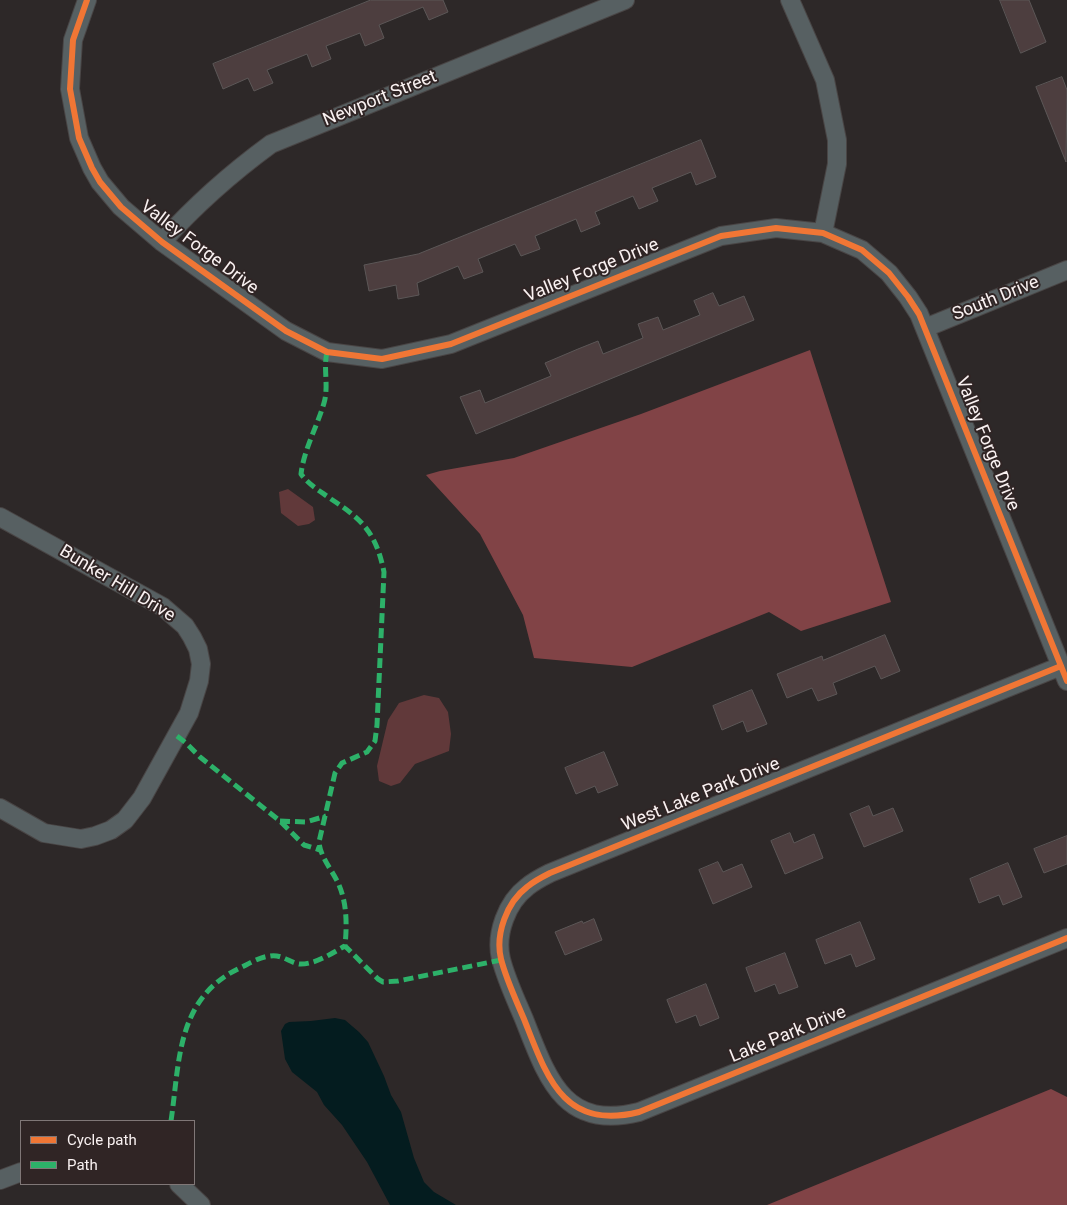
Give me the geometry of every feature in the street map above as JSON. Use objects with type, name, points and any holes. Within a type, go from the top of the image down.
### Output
[{"type":"street","name":"Valley Forge Drive","points":[[87,0],[73,40],[70,73],[72,106],[79,138],[92,168],[110,195],[134,220],[162,242],[286,331],[327,352],[382,359],[451,344],[721,236],[776,228],[823,233],[862,250],[889,273],[919,314],[1064,674]]},
{"type":"street","name":"Newport Street","points":[[162,242],[186,214],[236,170],[271,144],[625,0]]},
{"type":"street","points":[[790,0],[825,80],[837,140],[837,164],[823,233]]},
{"type":"street","name":"South Drive","points":[[925,328],[1067,270]]},
{"type":"street","name":"Bunker Hill Drive","points":[[0,517],[163,607],[185,626],[198,649],[201,664],[196,695],[189,713],[142,798],[125,820],[111,830],[81,839],[44,833],[0,808]]},
{"type":"street","name":"West Lake Park Drive","points":[[539,1057],[508,980],[500,952],[502,926],[507,910],[526,887],[571,864],[1064,674]]},
{"type":"street","name":"Lake Park Drive","points":[[539,1057],[557,1090],[567,1100],[594,1114],[608,1117],[624,1116],[652,1107],[1067,938]]},
{"type":"street","points":[[0,1180],[20,1172]]},
{"type":"street","points":[[180,1185],[201,1205]]},
{"type":"shaded area","points":[[810,350],[891,602],[801,631],[769,612],[632,667],[534,658],[523,615],[480,534],[426,475],[514,458],[641,414]]},
{"type":"shaded area","points":[[288,489],[313,507],[315,520],[309,524],[298,526],[281,513],[279,492]]},
{"type":"shaded area","points":[[424,695],[439,698],[448,712],[451,734],[449,751],[415,764],[400,783],[391,786],[379,781],[377,766],[388,720],[399,703]]},
{"type":"shaded area","points":[[1051,1089],[1067,1097],[1067,1205],[767,1205]]},
{"type":"water","points":[[335,1018],[345,1020],[368,1042],[391,1095],[401,1112],[414,1158],[424,1182],[434,1192],[456,1205],[390,1205],[367,1162],[342,1125],[324,1105],[317,1092],[292,1072],[285,1059],[281,1031],[285,1024],[289,1022]]},
{"type":"building","points":[[371,0],[443,0],[448,12],[429,20],[423,7],[379,25],[384,38],[365,46],[360,33],[326,46],[331,59],[312,67],[307,54],[267,70],[273,83],[254,91],[248,78],[223,89],[213,64]]},
{"type":"building","points":[[1000,0],[1029,0],[1046,42],[1021,53]]},
{"type":"building","points":[[1062,77],[1067,90],[1066,162],[1036,87]]},
{"type":"building","points":[[701,140],[716,177],[696,185],[691,172],[652,188],[658,201],[639,209],[633,196],[595,212],[600,224],[581,232],[576,219],[535,236],[540,249],[521,256],[515,244],[478,259],[483,272],[464,279],[458,266],[417,283],[419,295],[398,299],[396,285],[369,291],[364,265],[418,254]]},
{"type":"building","points":[[713,293],[719,306],[744,296],[754,320],[476,434],[460,397],[480,390],[485,403],[551,376],[545,363],[578,349],[598,341],[603,354],[643,338],[638,324],[658,317],[663,330],[700,315],[694,301]]},
{"type":"building","points":[[885,635],[900,671],[881,679],[875,666],[833,683],[837,694],[818,701],[812,688],[787,698],[777,674],[822,656],[823,660]]},
{"type":"building","points":[[752,690],[767,724],[747,732],[743,721],[722,730],[713,706]]},
{"type":"building","points":[[604,752],[618,785],[598,793],[595,786],[576,794],[565,768]]},
{"type":"building","points":[[869,806],[873,816],[893,808],[903,831],[864,847],[850,814]]},
{"type":"building","points":[[790,833],[794,843],[814,834],[823,858],[785,874],[771,841]]},
{"type":"building","points":[[1067,836],[1067,864],[1044,873],[1034,849]]},
{"type":"building","points":[[718,862],[723,872],[742,864],[752,887],[713,904],[699,870]]},
{"type":"building","points":[[1008,863],[1022,897],[1003,905],[999,895],[979,903],[970,879]]},
{"type":"building","points":[[594,919],[602,940],[565,955],[555,932],[582,921],[583,923]]},
{"type":"building","points":[[860,922],[875,959],[856,967],[851,954],[825,964],[816,940]]},
{"type":"building","points":[[785,953],[798,987],[779,994],[775,984],[755,992],[746,968]]},
{"type":"building","points":[[706,984],[719,1018],[700,1026],[696,1015],[676,1023],[667,1000]]},
{"type":"marked path","points":[[327,352],[325,397],[305,456],[301,474],[315,488],[360,521],[377,547],[384,572],[375,741],[367,752],[342,763],[335,773],[319,842],[324,859],[339,885],[344,900],[346,922],[345,946],[383,982],[398,981],[501,960]]},
{"type":"marked path","points":[[177,736],[200,757],[280,821],[304,845],[320,850]]},
{"type":"marked path","points":[[280,821],[306,822],[326,816]]},
{"type":"marked path","points":[[171,1120],[180,1053],[185,1032],[193,1013],[204,995],[220,980],[255,960],[278,956],[295,963],[305,964],[323,958],[345,946]]},
{"type":"cycle path","points":[[87,0],[73,40],[70,89],[79,138],[100,182],[121,207],[162,242],[286,331],[327,352],[382,359],[451,344],[721,236],[776,228],[823,233],[862,250],[889,273],[919,314],[1067,681]]},
{"type":"cycle path","points":[[1061,666],[538,879],[520,893],[508,910],[501,929],[500,949],[508,982],[550,1079],[575,1106],[592,1114],[613,1116],[639,1112],[1067,938]]}]
